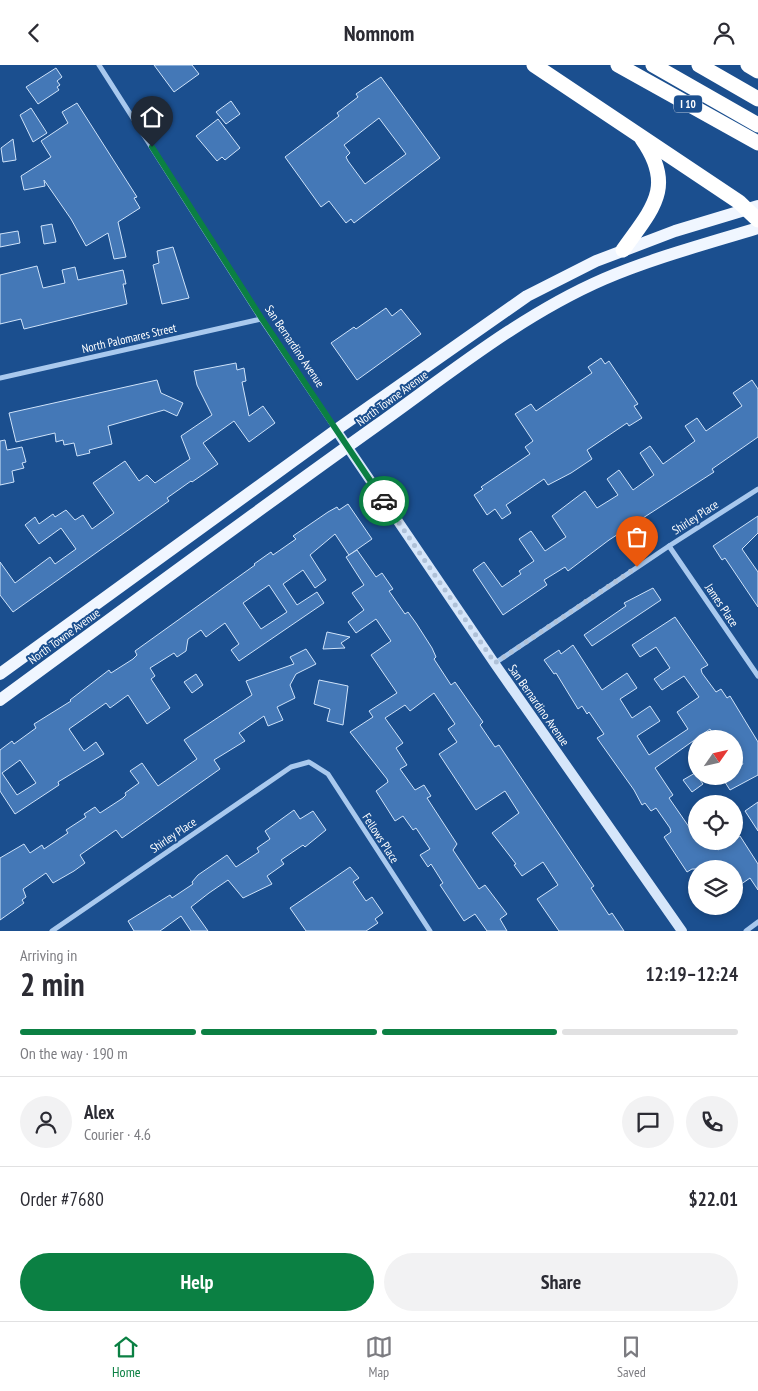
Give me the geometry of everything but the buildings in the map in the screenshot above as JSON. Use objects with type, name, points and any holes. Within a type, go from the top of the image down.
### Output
[{"type":"highway","points":[[534,65],[754,212]]},
{"type":"highway","name":"I 10","points":[[618,65],[758,143]]},
{"type":"highway","points":[[653,65],[758,125]]},
{"type":"highway","points":[[699,65],[758,99]]},
{"type":"highway","points":[[748,65],[758,71]]},
{"type":"highway","points":[[623,250],[657,197],[660,176],[653,157],[636,132]]},
{"type":"main road","name":"North Towne Avenue","points":[[0,674],[336,429],[527,296],[596,261],[623,250],[675,231],[754,212]]},
{"type":"main road","name":"North Towne Avenue","points":[[0,700],[347,447],[480,352],[538,314],[603,280],[681,251],[758,228]]},
{"type":"main road","name":"San Bernardino Avenue","points":[[336,429],[495,663],[682,931]]},
{"type":"street","name":"San Bernardino Avenue","points":[[99,65],[262,319],[336,429]]},
{"type":"street","name":"North Palomares Street","points":[[0,378],[262,319]]},
{"type":"street","name":"Shirley Place","points":[[495,663],[669,546],[758,489]]},
{"type":"street","name":"James Place","points":[[669,546],[758,676]]},
{"type":"street","name":"Shirley Place","points":[[52,931],[290,767],[309,762]]},
{"type":"street","name":"Fellows Place","points":[[309,762],[328,773],[430,931]]},
{"type":"street","points":[[746,931],[758,922]]},
{"type":"way so far","points":[[384,501],[495,663],[637,567]]},
{"type":"route","points":[[152,147],[262,319],[384,501]]}]
